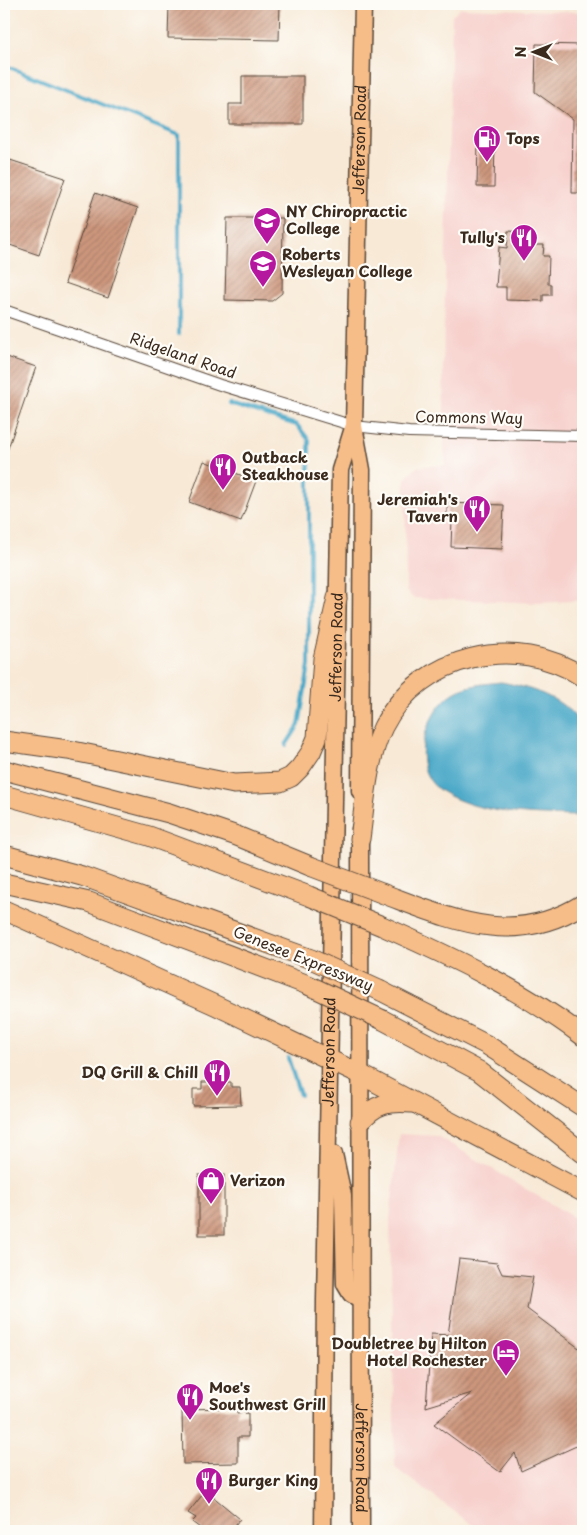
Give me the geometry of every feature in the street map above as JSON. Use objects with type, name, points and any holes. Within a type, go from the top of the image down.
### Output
[{"type":"highway","points":[[4,741],[68,750],[234,784],[280,782],[291,777],[300,768],[311,752],[317,738],[323,659],[337,598]]},
{"type":"highway","points":[[360,839],[374,752],[382,729],[408,694],[424,679],[443,668],[461,661],[481,655],[498,653],[519,653],[538,657],[570,668],[583,677]]},
{"type":"highway","points":[[4,770],[169,813],[237,836],[458,922],[483,926],[527,926],[560,917],[583,904]]},
{"type":"highway","points":[[4,795],[149,836],[309,896],[452,957],[552,1012],[583,1032]]},
{"type":"highway","name":"Genesee Expressway","points":[[4,855],[82,876],[311,959],[382,991],[487,1045],[583,1107]]},
{"type":"highway","points":[[4,883],[89,902],[308,985],[383,1020],[479,1071],[583,1153]]},
{"type":"highway","points":[[4,910],[215,1005],[360,1074],[583,1192]]},
{"type":"highway","points":[[552,1012],[583,1036]]},
{"type":"highway","points":[[360,1122],[374,1108],[385,1103],[415,1103]]},
{"type":"main road","name":"Jefferson Road","points":[[361,1531],[360,839],[362,470],[354,426],[363,4]]},
{"type":"main road","name":"Jefferson Road","points":[[323,1531],[325,1300],[340,470],[354,426]]},
{"type":"main road","points":[[329,1131],[343,1195],[345,1284],[351,1294],[362,1300]]},
{"type":"street","name":"Ridgeland Road","points":[[4,310],[220,385],[354,426]]},
{"type":"street","name":"Commons Way","points":[[354,426],[410,432],[583,436]]},
{"type":"shaded area","points":[[461,8],[583,12],[583,600],[542,603],[413,598],[406,591],[405,479],[417,467],[445,465],[443,366],[452,15]]},
{"type":"shaded area","points":[[399,1134],[437,1136],[583,1223],[583,1524],[555,1531],[481,1531],[395,1468],[390,1219]]},
{"type":"water","points":[[501,682],[538,692],[551,698],[563,705],[579,724],[584,748],[583,798],[578,816],[526,814],[472,805],[441,791],[431,782],[425,771],[423,745],[431,719],[439,707],[447,698],[459,690]]},
{"type":"building","points":[[169,4],[280,4],[279,40],[168,38]]},
{"type":"building","points":[[536,44],[583,45],[583,193],[572,193],[573,119],[535,92]]},
{"type":"building","points":[[242,76],[303,76],[303,124],[229,124],[229,104],[242,104]]},
{"type":"building","points":[[478,140],[495,140],[494,187],[477,187]]},
{"type":"building","points":[[4,158],[65,178],[39,255],[4,243]]},
{"type":"building","points":[[95,193],[138,208],[108,298],[65,283]]},
{"type":"building","points":[[227,218],[283,218],[282,293],[272,301],[225,300]]},
{"type":"building","name":"Tully's","points":[[508,231],[527,232],[527,241],[535,241],[535,245],[544,245],[543,256],[549,256],[548,284],[551,284],[551,295],[543,295],[543,301],[506,300],[506,287],[496,287],[499,247],[507,248]]},
{"type":"building","points":[[4,356],[36,367],[5,457],[4,457]]},
{"type":"building","name":"Outback Steakhouse","points":[[204,461],[256,481],[241,521],[189,502]]},
{"type":"building","name":"Jeremiah's Tavern","points":[[447,503],[504,505],[502,549],[451,547],[452,519],[447,519]]},
{"type":"building","name":"DQ Grill & Chill","points":[[202,1082],[231,1082],[231,1087],[240,1087],[241,1105],[193,1106],[193,1089],[202,1089]]},
{"type":"building","name":"Verizon","points":[[199,1175],[224,1175],[224,1235],[199,1235]]},
{"type":"building","name":"Doubletree by Hilton Hotel Rochester","points":[[459,1259],[497,1263],[502,1274],[533,1277],[527,1309],[583,1351],[583,1443],[521,1471],[515,1453],[500,1472],[434,1424],[472,1393],[426,1407],[431,1334],[448,1335]]},
{"type":"building","points":[[237,1408],[237,1414],[248,1413],[248,1437],[238,1437],[238,1463],[183,1464],[182,1409]]},
{"type":"building","name":"Burger King","points":[[203,1494],[208,1498],[211,1495],[240,1519],[230,1531],[204,1531],[192,1522],[196,1518],[188,1513]]},
{"type":"waterway","points":[[4,65],[179,135],[179,334]]},
{"type":"waterway","points":[[229,404],[297,425],[309,440],[309,665],[299,725],[286,745]]},
{"type":"waterway","points":[[288,1058],[300,1095]]},
{"type":"place","name":"Tops","points":[[487,163]]},
{"type":"place","name":"NY Chiropractic College","points":[[267,245]]},
{"type":"place","name":"Tully's","points":[[524,262]]},
{"type":"place","name":"Roberts Wesleyan College","points":[[263,288]]},
{"type":"place","name":"Outback Steakhouse","points":[[223,491]]},
{"type":"place","name":"Jeremiah's Tavern","points":[[477,533]]},
{"type":"place","name":"DQ Grill & Chill","points":[[217,1097]]},
{"type":"place","name":"Verizon","points":[[211,1205]]},
{"type":"place","name":"Doubletree by Hilton Hotel Rochester","points":[[506,1377]]},
{"type":"place","name":"Moe's Southwest Grill","points":[[190,1421]]},
{"type":"place","name":"Burger King","points":[[209,1505]]}]
